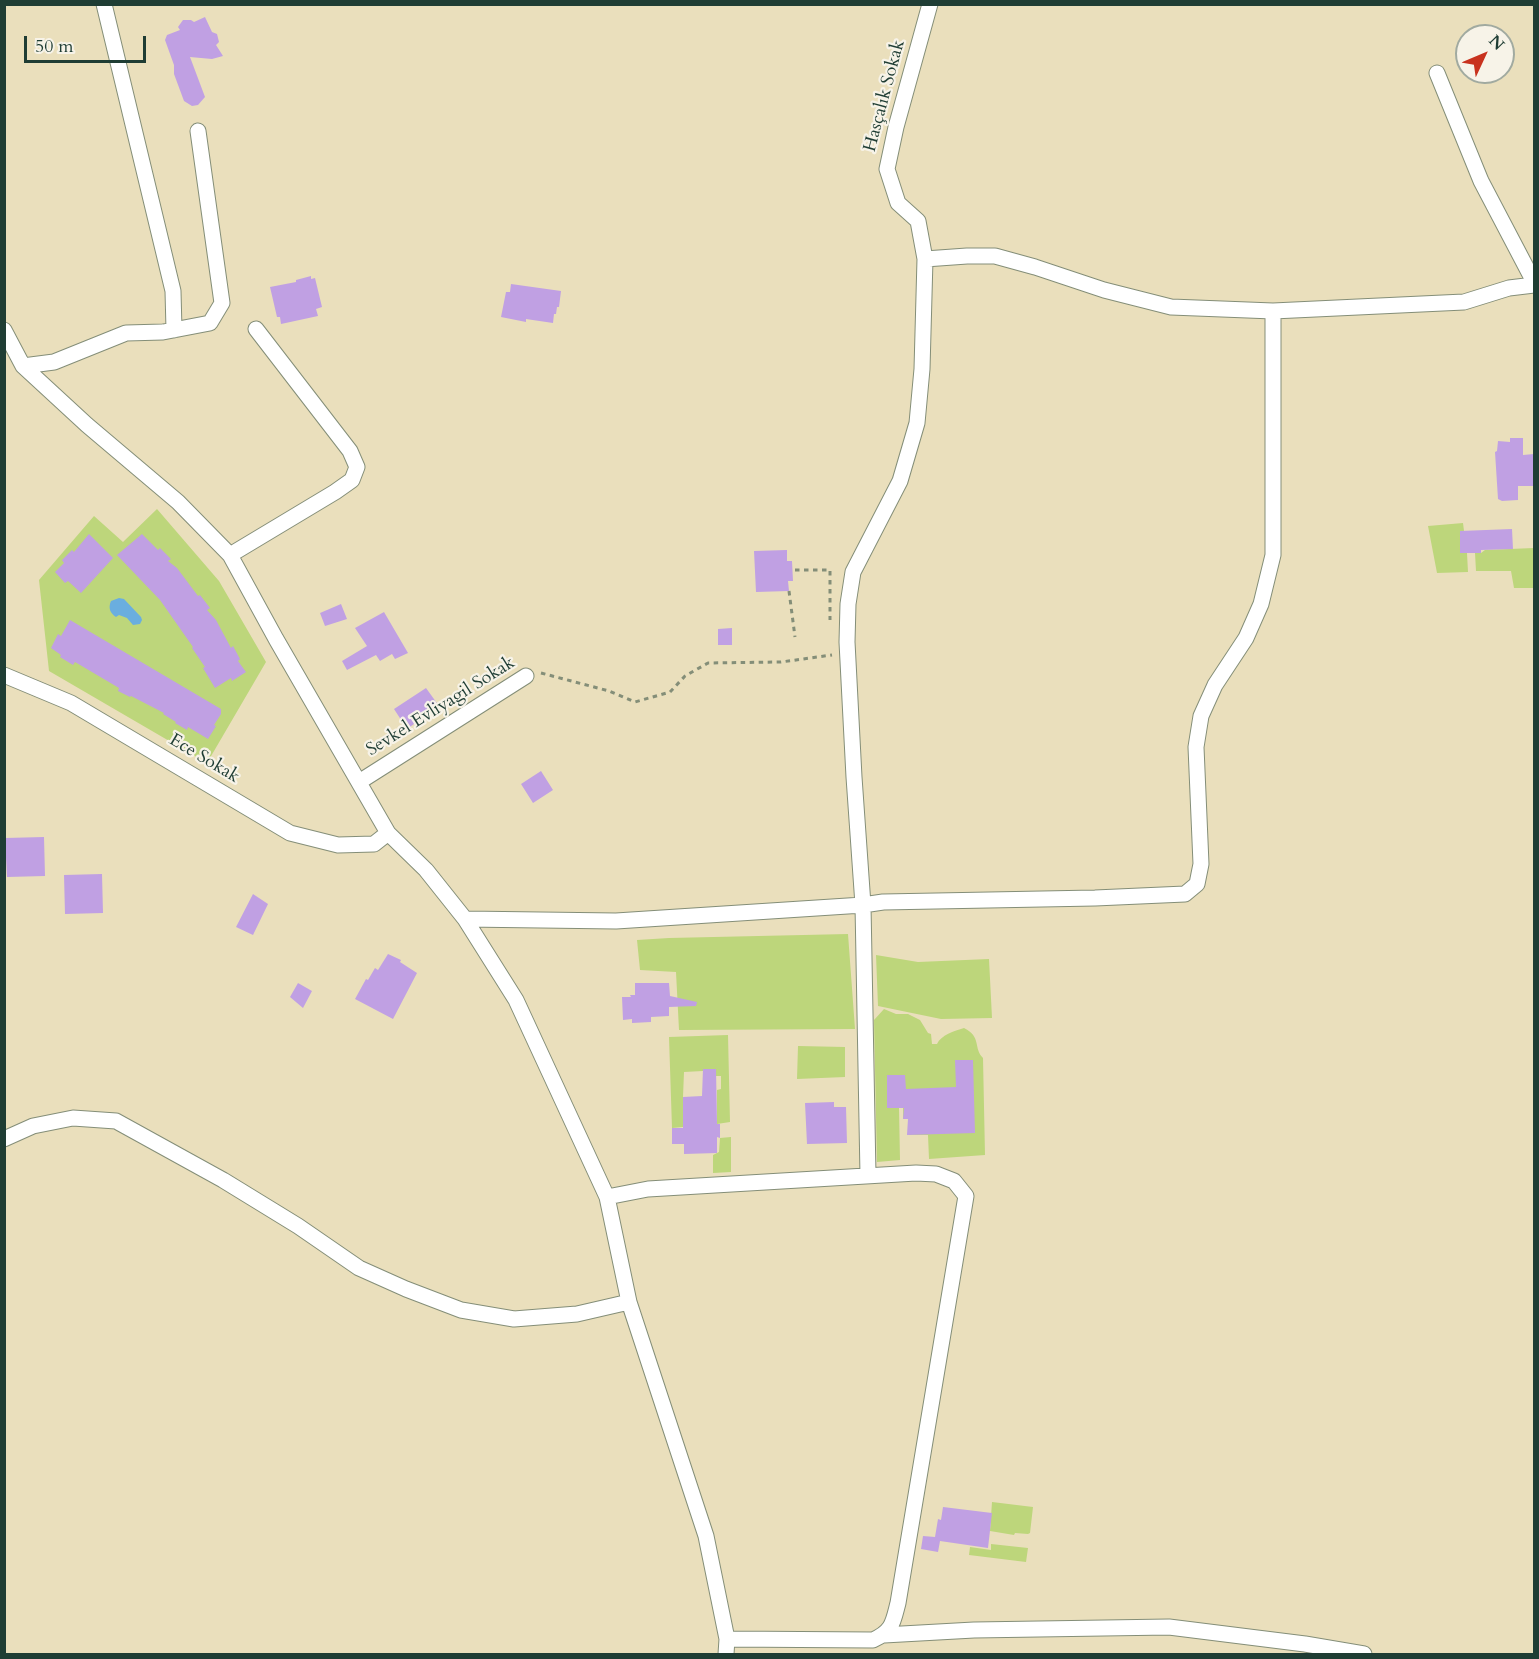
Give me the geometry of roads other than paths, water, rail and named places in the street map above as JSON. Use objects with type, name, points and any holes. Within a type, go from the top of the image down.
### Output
[{"type":"street","points":[[104,4],[173,291],[174,330]]},
{"type":"street","name":"Hasçalık Sokak","points":[[925,259],[918,221],[898,204],[887,169],[896,127],[930,4]]},
{"type":"street","points":[[868,1176],[863,905],[854,777],[848,604],[853,572],[900,481],[917,423],[922,369],[925,259],[995,256],[1104,290],[1171,307],[1273,311],[1464,302],[1534,283],[1481,181],[1437,74]]},
{"type":"street","points":[[23,366],[54,362],[126,333],[163,332],[210,323],[222,303],[198,131]]},
{"type":"street","points":[[465,919],[616,921],[884,903],[1185,894],[1197,885],[1201,864],[1196,747],[1201,716],[1215,685],[1246,638],[1261,604],[1273,555],[1273,311]]},
{"type":"street","points":[[230,555],[335,492],[351,480],[357,467],[350,451],[256,329]]},
{"type":"street","points":[[4,330],[23,366],[87,425],[178,502],[230,555],[388,833],[426,870],[465,919],[516,1000],[607,1197],[629,1302],[706,1536],[727,1647],[873,1640],[884,1635],[892,1627],[898,1603],[966,1196],[954,1181],[936,1174],[916,1173],[648,1189],[607,1197]]},
{"type":"street","name":"Ece Sokak","points":[[4,675],[71,703],[290,833],[338,845],[374,844],[388,833]]},
{"type":"street","name":"Sevkel Evliyagil Sokak","points":[[359,782],[526,676]]},
{"type":"street","points":[[4,1139],[33,1126],[73,1118],[116,1120],[223,1180],[298,1226],[359,1268],[461,1310],[513,1319],[578,1314],[629,1302]]},
{"type":"street","points":[[884,1635],[974,1630],[1169,1626],[1364,1654]]},
{"type":"water","points":[[124,599],[141,617],[140,624],[133,625],[127,618],[119,615],[116,617],[112,614],[111,601]]}]
